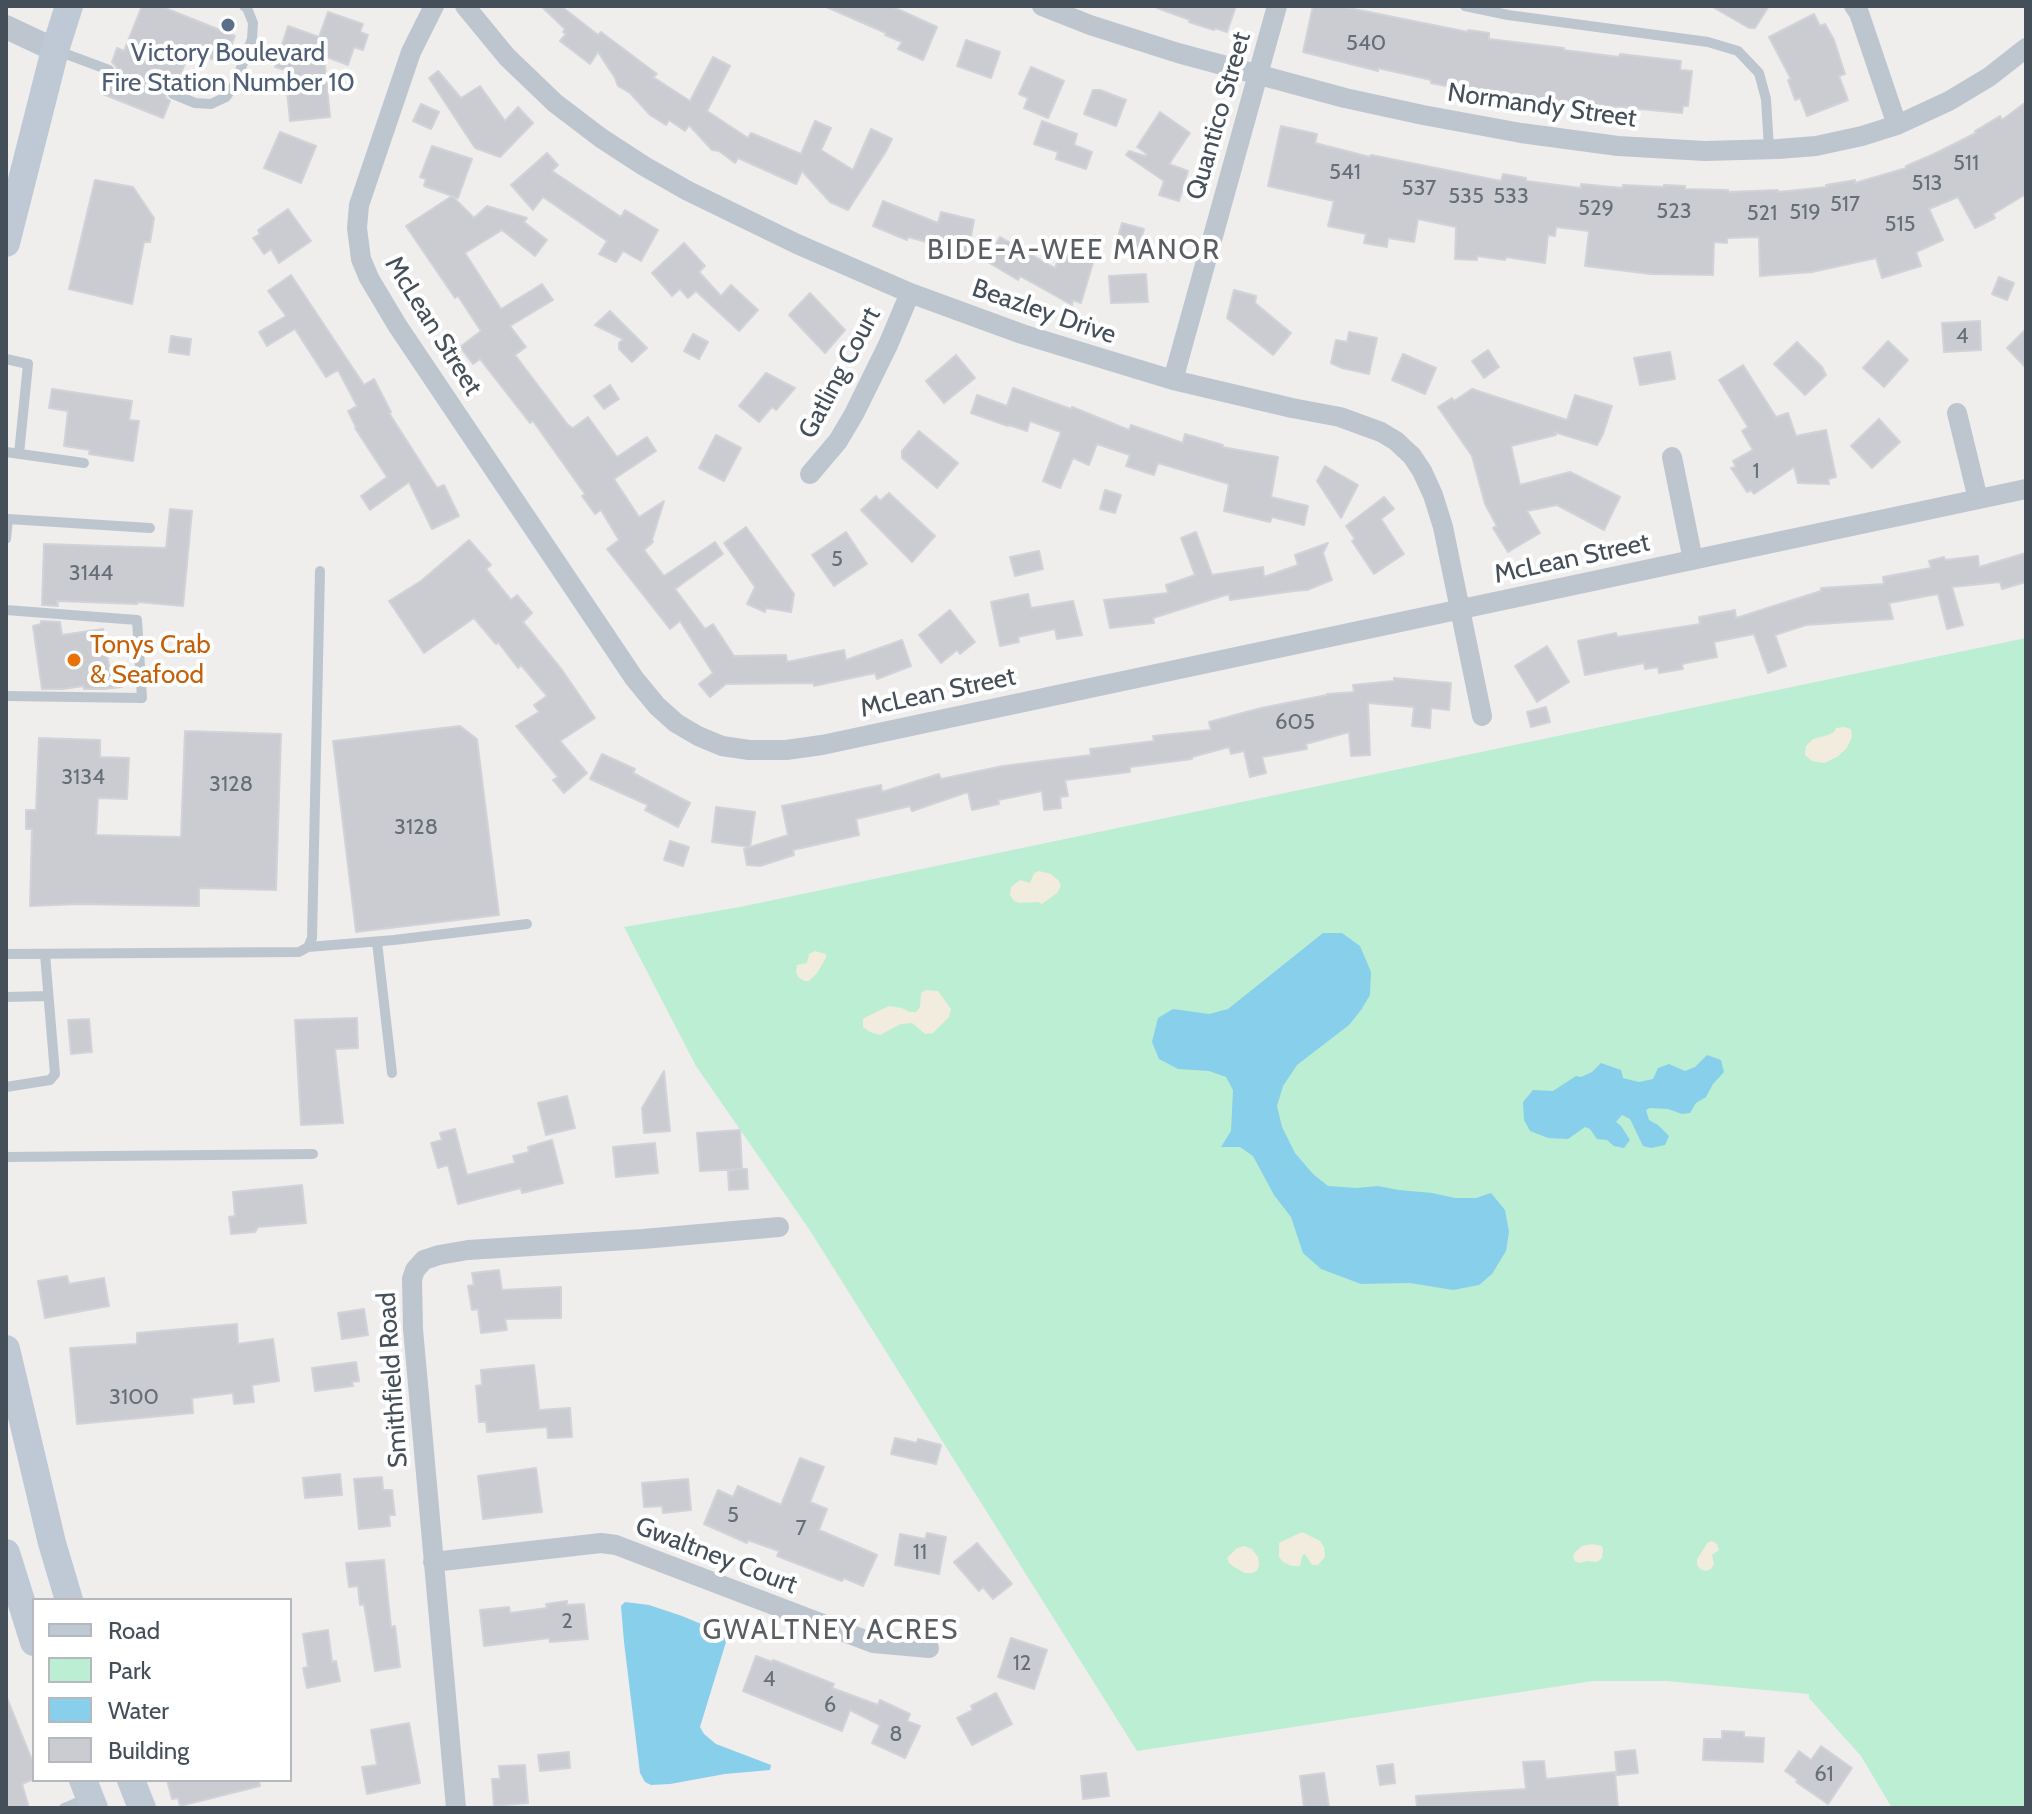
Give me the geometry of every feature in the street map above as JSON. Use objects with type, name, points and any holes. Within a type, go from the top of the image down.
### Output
[{"type":"main road","points":[[6,243],[69,6]]},
{"type":"main road","points":[[6,1349],[13,1414],[68,1598]]},
{"type":"main road","points":[[6,1553],[32,1636]]},
{"type":"main road","points":[[132,1782],[142,1808]]},
{"type":"street","name":"McLean Street","points":[[434,6],[411,52],[363,192],[357,228],[361,259],[397,325],[634,678],[676,723],[722,746],[786,750],[822,745],[2026,489]]},
{"type":"street","name":"Beazley Drive","points":[[465,6],[507,57],[555,103],[601,138],[688,191],[797,244],[910,293],[1022,334],[1173,380],[1340,417],[1396,441],[1412,456],[1433,495],[1443,527],[1482,716]]},
{"type":"street","name":"Normandy Street","points":[[1042,6],[1178,53],[1407,112],[1521,133],[1618,146],[1705,151],[1816,146],[1897,125],[1949,101],[1989,77],[2026,48]]},
{"type":"street","name":"Quantico Street","points":[[1173,380],[1277,6]]},
{"type":"street","points":[[1854,6],[1897,125]]},
{"type":"street","points":[[6,27],[55,50]]},
{"type":"street","name":"Gatling Court","points":[[810,474],[838,441],[854,414],[910,293]]},
{"type":"street","points":[[1957,413],[1978,499]]},
{"type":"street","points":[[1672,457],[1693,560]]},
{"type":"street","name":"Smithfield Road","points":[[456,1808],[413,1329],[412,1279],[415,1270],[424,1260],[468,1250],[779,1227]]},
{"type":"street","name":"Gwaltney Court","points":[[433,1562],[601,1543],[616,1545],[873,1643],[929,1648]]},
{"type":"lane","points":[[173,94],[195,103],[211,104],[226,97],[235,84],[252,39],[253,23],[244,6]]},
{"type":"lane","points":[[1465,6],[1508,15],[1708,42],[1738,51],[1759,73],[1766,99],[1769,149]]},
{"type":"lane","points":[[55,50],[109,70]]},
{"type":"lane","points":[[6,359],[28,364],[19,454]]},
{"type":"lane","points":[[6,452],[84,463]]},
{"type":"lane","points":[[6,539],[7,519],[150,528]]},
{"type":"lane","points":[[308,947],[312,938],[320,571]]},
{"type":"lane","points":[[6,610],[137,620],[142,698],[6,696]]},
{"type":"lane","points":[[6,954],[299,952],[308,947],[527,924]]},
{"type":"lane","points":[[377,942],[392,1073]]},
{"type":"lane","points":[[6,1087],[50,1080],[55,1074],[45,954]]},
{"type":"lane","points":[[6,997],[48,996]]},
{"type":"lane","points":[[6,1157],[313,1154]]},
{"type":"green space","points":[[2026,638],[2026,1808],[1892,1808],[1861,1756],[1809,1698],[1809,1694],[1666,1681],[1593,1681],[1137,1751],[809,1229],[696,1066],[624,927],[740,907]]},
{"type":"sand","points":[[1844,727],[1851,729],[1852,737],[1847,748],[1837,757],[1824,763],[1812,761],[1805,755],[1806,746],[1813,739]]},
{"type":"sand","points":[[1034,873],[1051,874],[1059,881],[1061,886],[1057,893],[1042,904],[1014,901],[1010,895],[1011,887],[1020,880],[1030,883]]},
{"type":"sand","points":[[815,951],[826,954],[826,958],[817,973],[809,981],[804,981],[798,977],[797,965],[807,963],[809,954]]},
{"type":"sand","points":[[938,991],[951,1009],[949,1017],[933,1033],[925,1034],[912,1023],[901,1024],[880,1035],[863,1027],[863,1019],[889,1006],[916,1012],[920,1007],[921,993]]},
{"type":"sand","points":[[1302,1532],[1320,1541],[1324,1547],[1325,1557],[1318,1565],[1312,1565],[1305,1554],[1300,1566],[1292,1566],[1279,1557],[1279,1543]]},
{"type":"sand","points":[[1712,1541],[1719,1550],[1712,1555],[1714,1564],[1706,1571],[1697,1565],[1697,1559],[1708,1542]]},
{"type":"sand","points":[[1244,1546],[1252,1549],[1258,1557],[1257,1571],[1245,1573],[1229,1563],[1227,1558],[1237,1548]]},
{"type":"sand","points":[[1582,1546],[1602,1546],[1602,1558],[1597,1562],[1575,1561],[1575,1552]]},
{"type":"water","points":[[1323,933],[1342,933],[1360,946],[1371,972],[1370,995],[1349,1025],[1297,1065],[1283,1086],[1277,1106],[1282,1127],[1295,1153],[1328,1186],[1378,1186],[1455,1198],[1476,1198],[1491,1193],[1505,1210],[1509,1232],[1506,1251],[1492,1274],[1479,1285],[1453,1290],[1410,1283],[1361,1284],[1321,1269],[1303,1253],[1291,1217],[1274,1195],[1253,1156],[1240,1147],[1221,1147],[1231,1131],[1233,1090],[1226,1077],[1209,1071],[1178,1069],[1159,1059],[1152,1042],[1158,1018],[1173,1009],[1209,1014],[1228,1009]]},
{"type":"water","points":[[1707,1055],[1721,1060],[1724,1072],[1690,1113],[1682,1114],[1668,1109],[1646,1110],[1649,1120],[1669,1136],[1665,1145],[1643,1146],[1630,1119],[1622,1115],[1616,1122],[1630,1140],[1624,1148],[1597,1139],[1585,1127],[1568,1139],[1548,1138],[1530,1131],[1524,1120],[1523,1102],[1533,1090],[1553,1091],[1576,1076],[1592,1072],[1601,1063],[1621,1070],[1623,1078],[1639,1082],[1653,1079],[1658,1068],[1669,1064],[1685,1071],[1695,1067]]},
{"type":"water","points":[[625,1602],[649,1605],[723,1633],[726,1642],[700,1727],[716,1744],[771,1765],[770,1770],[670,1784],[651,1785],[645,1782],[640,1773],[624,1642],[621,1606]]},
{"type":"building","points":[[142,6],[160,6],[235,36],[224,64],[190,50],[176,87],[169,87],[165,92],[170,101],[163,118],[100,93],[106,77],[111,78],[116,73],[117,68],[112,62],[117,48],[124,51]]},
{"type":"building","points":[[541,6],[561,6],[598,35],[601,32],[657,74],[653,77],[690,101],[713,57],[730,66],[707,111],[748,138],[751,133],[801,154],[815,121],[831,128],[821,150],[853,170],[871,129],[892,139],[848,210],[830,202],[802,171],[796,184],[738,158],[735,163],[719,151],[712,150],[689,125],[685,131],[669,120],[666,125],[650,115],[630,93],[618,86],[598,52],[590,64],[560,41],[566,34],[563,32],[565,29]]},
{"type":"building","points":[[824,6],[891,6],[937,27],[923,60],[898,49],[902,42],[886,33]]},
{"type":"building","points":[[1158,6],[1236,6],[1227,32],[1189,22]]},
{"type":"building","points":[[1313,6],[1339,6],[1468,32],[1489,33],[1489,39],[1619,57],[1620,54],[1681,61],[1680,70],[1692,71],[1688,106],[1683,106],[1682,113],[1487,92],[1431,83],[1431,80],[1378,68],[1378,71],[1303,52]]},
{"type":"building","points":[[1711,6],[1769,6],[1755,28],[1749,28]]},
{"type":"building","points":[[328,12],[363,24],[360,32],[368,35],[363,50],[354,47],[348,65],[324,56],[330,117],[290,121],[285,70],[275,67],[288,26],[319,37]]},
{"type":"building","points":[[1814,14],[1820,26],[1825,24],[1834,40],[1845,74],[1839,76],[1848,100],[1807,116],[1800,98],[1795,100],[1788,80],[1791,79],[1769,37]]},
{"type":"building","points":[[966,40],[1000,52],[991,78],[957,66]]},
{"type":"building","points":[[1031,67],[1064,81],[1048,118],[1024,108],[1028,98],[1019,94]]},
{"type":"building","points":[[438,71],[461,98],[480,86],[505,121],[518,107],[533,123],[500,157],[475,148],[429,78]]},
{"type":"building","points":[[1093,90],[1126,100],[1116,126],[1084,114]]},
{"type":"building","points":[[2026,102],[2026,194],[1993,214],[1995,218],[1975,228],[1958,197],[1929,209],[1943,240],[1916,252],[1921,266],[1882,278],[1876,258],[1812,272],[1760,276],[1759,237],[1727,238],[1727,243],[1714,242],[1713,275],[1651,274],[1585,266],[1589,231],[1556,227],[1555,236],[1548,235],[1545,263],[1506,257],[1505,260],[1477,256],[1477,260],[1455,259],[1456,227],[1418,219],[1414,242],[1388,238],[1387,247],[1364,243],[1366,234],[1328,226],[1334,201],[1268,186],[1281,126],[1317,134],[1315,143],[1370,157],[1501,181],[1503,174],[1526,178],[1526,181],[1581,188],[1581,184],[1623,188],[1623,185],[1664,185],[1728,192],[1778,192],[1827,187],[1855,180],[1855,183],[1906,168],[1976,133],[2000,116],[2002,120]]},
{"type":"building","points":[[421,104],[439,112],[431,129],[413,121]]},
{"type":"building","points":[[1160,112],[1190,133],[1169,164],[1188,171],[1179,201],[1159,195],[1164,181],[1126,155],[1129,151],[1147,154],[1137,147]]},
{"type":"building","points":[[1042,121],[1077,134],[1074,145],[1092,152],[1086,169],[1056,159],[1058,152],[1034,144]]},
{"type":"building","points":[[280,132],[316,146],[301,183],[264,168]]},
{"type":"building","points":[[432,146],[472,159],[458,198],[424,186],[426,179],[420,177]]},
{"type":"building","points":[[547,153],[558,165],[552,171],[621,217],[625,210],[658,230],[641,261],[623,251],[616,262],[599,254],[607,241],[543,197],[533,210],[511,185]]},
{"type":"building","points":[[95,180],[133,187],[154,218],[150,242],[144,242],[132,304],[69,289]]},
{"type":"building","points":[[452,196],[474,218],[487,206],[527,218],[524,222],[547,240],[535,256],[502,230],[465,253],[501,309],[542,284],[553,300],[510,326],[526,347],[515,355],[568,425],[573,428],[588,417],[617,457],[647,437],[656,451],[614,479],[639,517],[664,501],[653,542],[644,550],[664,576],[715,542],[723,554],[675,589],[705,629],[713,624],[734,656],[786,655],[787,662],[844,650],[846,660],[902,640],[911,666],[877,679],[875,673],[814,686],[814,683],[726,684],[710,697],[699,684],[713,673],[680,621],[670,629],[607,549],[619,540],[601,510],[595,514],[582,496],[585,494],[533,421],[530,423],[480,359],[473,364],[460,347],[481,331],[406,226]]},
{"type":"building","points":[[883,201],[938,223],[941,212],[974,220],[968,253],[908,237],[907,240],[873,226]]},
{"type":"building","points":[[288,209],[311,241],[279,263],[271,249],[264,254],[253,238],[260,234],[258,230]]},
{"type":"building","points":[[1122,223],[1144,229],[1138,250],[1116,244]]},
{"type":"building","points":[[1000,237],[1055,268],[1065,241],[1097,249],[1081,303],[1073,300],[1072,305],[986,261]]},
{"type":"building","points":[[684,243],[705,266],[699,272],[721,296],[731,285],[758,310],[739,331],[696,291],[688,298],[680,289],[672,296],[652,273]]},
{"type":"building","points":[[1146,274],[1148,302],[1111,303],[1109,276]]},
{"type":"building","points":[[291,275],[364,385],[374,379],[389,413],[437,488],[444,485],[459,516],[432,529],[409,482],[370,510],[361,496],[387,477],[355,428],[348,411],[357,406],[338,370],[326,377],[295,329],[267,346],[259,332],[286,316],[268,291]]},
{"type":"building","points":[[1999,277],[2014,283],[2007,300],[1992,294]]},
{"type":"building","points":[[1234,290],[1256,296],[1255,303],[1291,333],[1273,355],[1227,318]]},
{"type":"building","points":[[810,293],[845,330],[825,353],[789,315]]},
{"type":"building","points":[[610,311],[647,348],[632,362],[619,349],[623,339],[595,325]]},
{"type":"building","points":[[1980,321],[1981,350],[1944,352],[1942,323]]},
{"type":"building","points":[[2026,329],[2026,368],[2007,348]]},
{"type":"building","points":[[1349,332],[1377,338],[1369,374],[1331,363],[1336,340],[1347,342]]},
{"type":"building","points":[[693,334],[708,342],[699,359],[684,351]]},
{"type":"building","points":[[171,336],[191,339],[189,355],[169,352]]},
{"type":"building","points":[[1888,341],[1908,360],[1884,387],[1863,368]]},
{"type":"building","points":[[1797,342],[1826,375],[1805,395],[1774,364]]},
{"type":"building","points":[[1488,350],[1499,367],[1484,378],[1472,361]]},
{"type":"building","points":[[1670,352],[1675,379],[1640,385],[1634,358]]},
{"type":"building","points":[[1403,354],[1436,368],[1425,394],[1392,380]]},
{"type":"building","points":[[956,355],[975,378],[944,403],[926,381]]},
{"type":"building","points":[[1743,365],[1776,417],[1788,413],[1796,436],[1826,430],[1836,477],[1828,479],[1829,484],[1798,483],[1794,467],[1754,494],[1751,490],[1747,492],[1731,468],[1736,467],[1733,461],[1753,450],[1742,431],[1748,427],[1719,380]]},
{"type":"building","points":[[766,373],[795,388],[776,410],[772,407],[759,422],[739,406]]},
{"type":"building","points":[[610,385],[619,399],[604,409],[594,396]]},
{"type":"building","points":[[1013,388],[1129,430],[1131,425],[1183,443],[1185,434],[1222,447],[1278,457],[1271,497],[1308,506],[1304,525],[1272,517],[1270,522],[1224,511],[1229,484],[1158,463],[1154,475],[1126,466],[1130,455],[1097,444],[1089,465],[1073,458],[1060,488],[1043,481],[1061,432],[1030,421],[1027,431],[971,413],[977,395],[1007,406]]},
{"type":"building","points":[[52,389],[132,401],[129,420],[139,421],[133,461],[89,454],[90,450],[64,446],[68,411],[49,408]]},
{"type":"building","points":[[1472,389],[1567,420],[1575,395],[1612,406],[1597,445],[1554,432],[1556,435],[1511,446],[1520,485],[1570,472],[1620,497],[1604,530],[1557,505],[1527,511],[1540,533],[1508,552],[1493,528],[1497,526],[1485,504],[1472,456],[1438,407]]},
{"type":"building","points":[[1879,419],[1900,442],[1872,468],[1851,446]]},
{"type":"building","points":[[919,431],[958,463],[937,488],[902,458],[902,451]]},
{"type":"building","points":[[716,435],[741,448],[724,481],[699,468]]},
{"type":"building","points":[[1325,466],[1358,485],[1341,518],[1317,481]]},
{"type":"building","points":[[1105,490],[1121,495],[1115,513],[1100,509]]},
{"type":"building","points":[[889,493],[935,536],[912,562],[861,510],[876,496],[880,501]]},
{"type":"building","points":[[1384,497],[1394,509],[1381,519],[1404,554],[1374,574],[1346,526]]},
{"type":"building","points":[[170,509],[192,511],[183,606],[57,601],[58,606],[42,605],[44,544],[166,548]]},
{"type":"building","points":[[746,527],[794,594],[791,612],[766,608],[765,612],[747,604],[755,587],[724,543]]},
{"type":"building","points":[[846,532],[867,564],[834,586],[812,555]]},
{"type":"building","points":[[1196,532],[1212,575],[1263,567],[1264,577],[1298,565],[1295,555],[1328,543],[1323,553],[1332,580],[1307,590],[1230,600],[1229,594],[1153,618],[1154,623],[1110,628],[1104,600],[1168,593],[1166,585],[1195,575],[1181,538]]},
{"type":"building","points":[[469,540],[491,565],[486,569],[511,600],[517,595],[532,613],[523,622],[595,718],[560,741],[587,773],[564,793],[553,780],[558,777],[516,726],[539,712],[534,705],[547,696],[521,665],[518,668],[474,618],[424,653],[389,601],[421,581]]},
{"type":"building","points":[[1039,551],[1043,569],[1015,576],[1010,557]]},
{"type":"building","points":[[2026,553],[2026,582],[2002,589],[2000,582],[1952,587],[1963,625],[1947,629],[1938,594],[1889,603],[1893,619],[1806,625],[1775,635],[1786,666],[1768,673],[1754,634],[1714,642],[1717,657],[1682,664],[1683,669],[1659,673],[1658,667],[1645,669],[1644,663],[1585,675],[1578,641],[1616,633],[1617,637],[1700,624],[1699,617],[1735,610],[1736,618],[1821,591],[1821,588],[1884,584],[1883,577],[1931,568],[1929,561],[1944,557],[1945,560],[1978,556],[1979,567]]},
{"type":"building","points":[[1028,594],[1031,608],[1073,601],[1082,635],[1057,639],[1055,629],[1018,637],[1019,642],[1000,646],[991,602]]},
{"type":"building","points":[[950,610],[975,642],[960,654],[957,650],[941,663],[919,635]]},
{"type":"building","points":[[41,621],[60,622],[62,635],[103,629],[109,666],[120,665],[122,687],[42,689],[33,626],[41,624]]},
{"type":"building","points":[[1547,646],[1569,682],[1537,702],[1515,666]]},
{"type":"building","points":[[1394,678],[1451,683],[1449,710],[1431,708],[1430,728],[1412,726],[1414,707],[1368,703],[1370,755],[1351,756],[1349,732],[1306,744],[1307,749],[1262,757],[1266,773],[1250,777],[1244,751],[1231,754],[1229,747],[1192,759],[1130,767],[1130,772],[1065,780],[1068,796],[1060,797],[1061,808],[1044,810],[1042,791],[998,800],[999,804],[972,810],[968,792],[912,811],[910,806],[856,819],[859,835],[793,850],[794,855],[760,866],[747,865],[744,849],[788,835],[782,806],[881,785],[882,792],[939,774],[941,779],[1003,766],[1091,755],[1090,749],[1154,741],[1153,736],[1211,730],[1209,722],[1327,694],[1354,692],[1353,685],[1394,681]]},
{"type":"building","points":[[1546,707],[1550,722],[1531,727],[1527,712]]},
{"type":"building","points":[[460,726],[477,739],[499,915],[356,932],[333,741]]},
{"type":"building","points":[[185,731],[281,734],[276,890],[199,888],[199,906],[30,906],[32,829],[26,829],[26,810],[36,810],[39,738],[100,740],[100,757],[129,758],[127,799],[98,798],[96,835],[181,837]]},
{"type":"building","points":[[602,754],[635,769],[633,773],[690,803],[678,827],[645,810],[648,805],[590,779]]},
{"type":"building","points":[[716,807],[755,812],[750,847],[712,842]]},
{"type":"building","points":[[670,841],[689,847],[683,866],[664,860]]},
{"type":"building","points":[[357,1018],[358,1048],[335,1049],[343,1123],[301,1125],[295,1020]]},
{"type":"building","points":[[89,1019],[92,1052],[71,1054],[68,1020]]},
{"type":"building","points":[[664,1071],[670,1131],[644,1133],[642,1108]]},
{"type":"building","points":[[567,1096],[575,1128],[546,1135],[538,1103]]},
{"type":"building","points":[[455,1129],[467,1175],[515,1163],[513,1156],[529,1152],[528,1147],[552,1140],[563,1183],[522,1193],[521,1188],[458,1204],[448,1165],[438,1168],[431,1143],[442,1140],[440,1133]]},
{"type":"building","points":[[740,1130],[742,1169],[747,1169],[748,1189],[729,1190],[728,1171],[740,1169],[700,1171],[697,1133]]},
{"type":"building","points":[[655,1143],[658,1173],[616,1177],[613,1147]]},
{"type":"building","points":[[302,1185],[306,1223],[258,1227],[255,1232],[231,1234],[229,1217],[235,1216],[233,1192]]},
{"type":"building","points":[[499,1270],[502,1290],[561,1287],[561,1318],[505,1319],[507,1330],[481,1333],[478,1309],[472,1310],[468,1286],[474,1285],[472,1273]]},
{"type":"building","points":[[67,1276],[69,1284],[104,1278],[109,1306],[45,1318],[38,1281]]},
{"type":"building","points":[[364,1309],[368,1335],[342,1339],[338,1313]]},
{"type":"building","points":[[237,1324],[238,1344],[273,1339],[279,1381],[252,1385],[254,1402],[234,1404],[233,1393],[192,1398],[193,1413],[77,1424],[70,1348],[137,1344],[137,1333]]},
{"type":"building","points":[[356,1362],[359,1381],[352,1382],[353,1386],[315,1391],[312,1368]]},
{"type":"building","points":[[534,1365],[539,1410],[570,1408],[572,1437],[548,1438],[547,1427],[487,1432],[486,1422],[479,1422],[476,1386],[482,1385],[481,1370]]},
{"type":"building","points":[[895,1438],[917,1443],[918,1439],[941,1445],[936,1464],[891,1454]]},
{"type":"building","points":[[800,1458],[824,1467],[810,1502],[827,1509],[819,1530],[877,1555],[863,1586],[777,1556],[779,1551],[748,1540],[747,1543],[704,1524],[718,1490],[733,1497],[738,1486],[781,1505]]},
{"type":"building","points":[[536,1468],[542,1512],[483,1519],[478,1476]]},
{"type":"building","points":[[340,1474],[342,1495],[305,1498],[303,1478]]},
{"type":"building","points":[[382,1477],[383,1490],[392,1490],[395,1515],[389,1515],[390,1526],[359,1529],[354,1479]]},
{"type":"building","points":[[688,1479],[691,1510],[663,1513],[662,1506],[644,1507],[642,1483]]},
{"type":"building","points":[[927,1533],[946,1537],[939,1574],[895,1565],[900,1534],[925,1539]]},
{"type":"building","points":[[977,1543],[1012,1584],[993,1599],[983,1587],[979,1591],[954,1562]]},
{"type":"building","points":[[384,1560],[391,1627],[395,1626],[400,1667],[375,1671],[364,1604],[360,1605],[358,1586],[349,1587],[346,1563]]},
{"type":"building","points":[[567,1601],[567,1605],[584,1604],[588,1639],[550,1642],[549,1638],[484,1646],[480,1610],[509,1607],[510,1613],[547,1608],[546,1604]]},
{"type":"building","points":[[328,1630],[332,1662],[336,1661],[340,1681],[307,1688],[303,1668],[308,1667],[303,1634]]},
{"type":"building","points":[[1011,1638],[1047,1650],[1034,1689],[998,1677]]},
{"type":"building","points":[[756,1656],[834,1684],[832,1688],[878,1705],[880,1700],[910,1714],[907,1721],[920,1726],[905,1758],[872,1743],[880,1725],[850,1710],[842,1731],[743,1691]]},
{"type":"building","points":[[996,1693],[1012,1724],[972,1745],[957,1718],[973,1710],[971,1706]]},
{"type":"building","points":[[7,1698],[32,1760],[32,1780],[22,1784],[29,1808],[6,1808]]},
{"type":"building","points":[[409,1723],[420,1783],[367,1794],[362,1767],[377,1765],[371,1730]]},
{"type":"building","points":[[1722,1731],[1744,1732],[1744,1737],[1764,1738],[1763,1762],[1703,1760],[1704,1739],[1722,1739]]},
{"type":"building","points":[[1821,1746],[1852,1768],[1828,1804],[1785,1771],[1799,1751],[1811,1760]]},
{"type":"building","points":[[1635,1750],[1638,1773],[1617,1775],[1615,1752]]},
{"type":"building","points":[[569,1752],[570,1768],[540,1771],[538,1755]]},
{"type":"building","points":[[1544,1761],[1546,1779],[1615,1772],[1618,1808],[1417,1808],[1416,1796],[1526,1789],[1523,1762]]},
{"type":"building","points":[[1393,1764],[1395,1783],[1380,1785],[1377,1766]]},
{"type":"building","points":[[525,1765],[528,1803],[494,1806],[492,1779],[500,1779],[499,1766]]},
{"type":"building","points":[[1106,1773],[1109,1796],[1083,1799],[1081,1776]]},
{"type":"building","points":[[1324,1773],[1329,1808],[1304,1808],[1300,1776]]},
{"type":"building","points":[[168,1782],[259,1782],[260,1786],[180,1806],[178,1798],[172,1799]]},
{"type":"place","name":"Victory Boulevard Fire Station Number 10","points":[[228,25]]},
{"type":"place","name":"Tonys Crab & Seafood","points":[[74,660]]},
{"type":"district","name":"BIDE-A-WEE MANOR","points":[[1074,251]]},
{"type":"district","name":"GWALTNEY ACRES","points":[[831,1631]]}]
